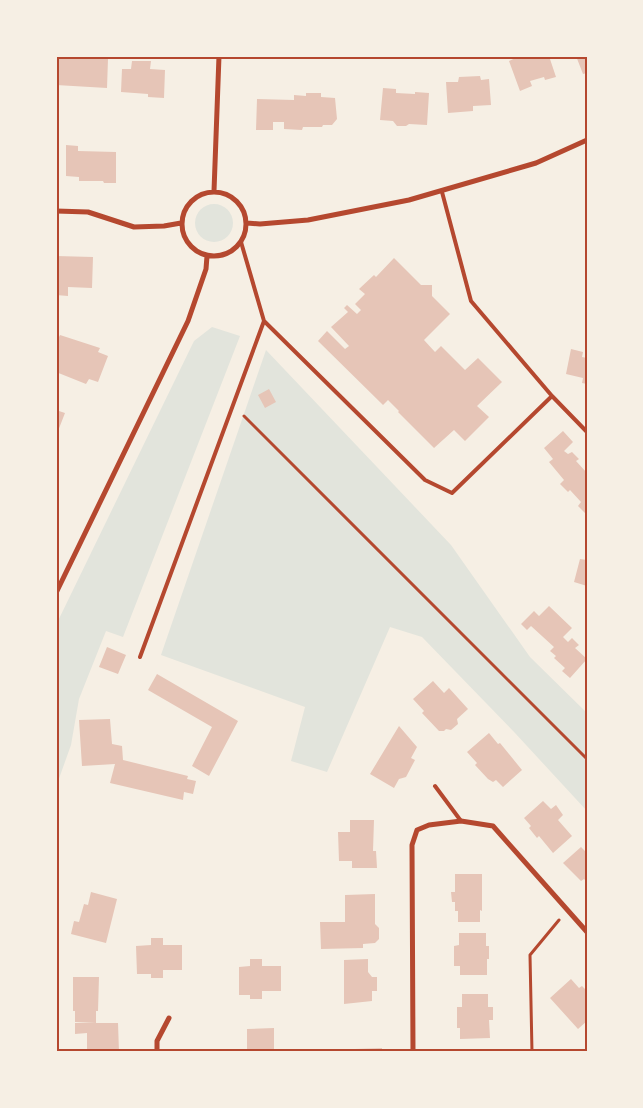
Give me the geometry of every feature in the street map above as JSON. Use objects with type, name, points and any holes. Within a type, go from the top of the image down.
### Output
[{"type":"street","points":[[214,191],[219,56]]},
{"type":"street","points":[[246,223],[260,224],[308,220],[442,192],[536,163],[587,140]]},
{"type":"street","points":[[214,191],[225,193],[234,198],[245,213],[246,223],[245,233],[235,250],[217,257],[207,256],[191,248],[182,232],[183,212],[188,204],[196,197],[214,191]]},
{"type":"street","points":[[56,211],[88,212],[134,227],[182,223]]},
{"type":"street","points":[[56,593],[188,321],[206,269],[207,256]]},
{"type":"street","points":[[413,1052],[412,845],[418,830],[429,825],[461,821],[493,826],[587,932]]},
{"type":"street","points":[[157,1052],[157,1041],[169,1018]]},
{"type":"lane","points":[[442,192],[471,301],[552,396],[587,432]]},
{"type":"lane","points":[[241,242],[264,321],[425,480],[452,493],[552,396]]},
{"type":"lane","points":[[140,657],[264,321]]},
{"type":"lane","points":[[435,786],[461,821]]},
{"type":"path","points":[[234,406],[587,759]]},
{"type":"path","points":[[532,1052],[530,955],[567,910]]},
{"type":"shaded area","points":[[214,204],[227,210],[233,223],[227,236],[214,242],[201,236],[195,223],[201,210]]},
{"type":"shaded area","points":[[212,327],[240,336],[123,637],[106,631],[79,699],[71,745],[56,787],[56,625],[194,341]]},
{"type":"shaded area","points":[[266,350],[451,545],[530,657],[587,713],[587,811],[422,637],[390,627],[327,772],[291,761],[305,707],[161,655]]},
{"type":"building","points":[[520,56],[549,56],[556,77],[545,80],[544,77],[530,81],[532,86],[520,91],[509,61]]},
{"type":"building","points":[[576,56],[587,56],[587,73],[583,74]]},
{"type":"building","points":[[70,57],[108,59],[107,88],[56,85],[57,58],[70,59]]},
{"type":"building","points":[[132,61],[151,61],[150,69],[165,70],[164,98],[148,97],[148,94],[121,92],[122,69],[131,69]]},
{"type":"building","points":[[480,76],[481,80],[489,79],[491,105],[473,106],[473,111],[448,113],[446,82],[458,82],[459,77]]},
{"type":"building","points":[[383,88],[396,89],[396,93],[429,93],[427,125],[409,124],[397,126],[393,121],[380,120]]},
{"type":"building","points":[[306,93],[321,93],[321,97],[335,98],[337,119],[332,125],[303,127],[302,130],[284,129],[284,122],[273,122],[273,130],[256,130],[257,99],[294,100],[294,95],[306,96]]},
{"type":"building","points":[[66,145],[78,146],[78,151],[116,152],[116,183],[79,181],[79,177],[66,176]]},
{"type":"building","points":[[56,256],[93,257],[92,288],[68,287],[68,296],[56,295]]},
{"type":"building","points":[[394,258],[421,285],[432,285],[432,296],[450,314],[424,340],[435,352],[441,346],[465,370],[478,358],[502,382],[477,406],[489,417],[465,441],[454,430],[434,448],[388,400],[383,405],[318,341],[327,331],[345,349],[349,346],[331,327],[348,312],[344,308],[347,305],[357,314],[361,310],[355,304],[365,294],[359,289],[374,275],[376,277]]},
{"type":"building","points":[[60,335],[100,348],[98,352],[108,356],[98,382],[89,379],[86,384],[56,372],[56,343]]},
{"type":"building","points":[[571,349],[583,352],[582,357],[587,358],[587,384],[582,383],[583,378],[566,374]]},
{"type":"building","points":[[269,389],[276,402],[265,408],[258,395]]},
{"type":"building","points":[[56,410],[65,413],[58,431],[56,430]]},
{"type":"building","points":[[563,431],[573,442],[564,451],[568,454],[572,452],[579,459],[576,461],[587,473],[587,515],[578,506],[581,502],[570,490],[568,492],[560,484],[564,480],[549,462],[553,459],[544,448]]},
{"type":"building","points":[[580,559],[587,560],[587,586],[574,582]]},
{"type":"building","points":[[549,606],[572,628],[563,637],[568,642],[572,638],[579,645],[575,648],[587,659],[570,678],[562,671],[565,668],[554,658],[556,656],[550,651],[554,647],[531,626],[527,630],[521,624],[534,611],[539,616]]},
{"type":"building","points":[[107,647],[126,655],[118,674],[99,667]]},
{"type":"building","points":[[157,674],[238,721],[209,776],[192,766],[212,727],[148,690]]},
{"type":"building","points":[[433,681],[444,693],[449,688],[468,709],[457,719],[458,724],[451,730],[439,731],[422,713],[424,711],[413,699]]},
{"type":"building","points":[[110,719],[112,744],[122,746],[123,760],[188,776],[187,779],[196,781],[193,794],[184,792],[183,800],[110,783],[115,764],[82,766],[79,720]]},
{"type":"building","points":[[399,726],[417,747],[411,758],[415,760],[406,777],[399,779],[394,788],[370,774]]},
{"type":"building","points":[[489,733],[498,744],[500,743],[522,770],[503,787],[496,780],[493,782],[488,779],[475,765],[477,763],[467,752]]},
{"type":"building","points":[[543,801],[551,809],[556,805],[563,815],[558,820],[572,836],[553,853],[539,836],[537,838],[529,828],[531,826],[524,818]]},
{"type":"building","points":[[350,820],[374,820],[373,851],[376,851],[377,868],[352,868],[352,861],[339,861],[338,832],[350,832]]},
{"type":"building","points":[[581,847],[587,853],[587,882],[584,879],[581,881],[563,863]]},
{"type":"building","points":[[455,874],[482,874],[482,911],[480,910],[480,922],[458,922],[458,911],[455,911],[455,902],[452,902],[451,892],[455,892]]},
{"type":"building","points":[[91,892],[117,899],[106,943],[71,934],[74,921],[79,922],[84,904],[88,905]]},
{"type":"building","points":[[375,894],[375,924],[379,928],[379,939],[375,943],[363,944],[363,948],[321,949],[320,922],[345,922],[345,895]]},
{"type":"building","points":[[459,933],[486,933],[486,946],[489,946],[487,975],[460,975],[460,966],[454,966],[454,946],[459,945]]},
{"type":"building","points":[[151,938],[163,938],[163,945],[182,945],[182,970],[163,970],[163,978],[151,978],[151,974],[137,974],[136,946],[151,945]]},
{"type":"building","points":[[250,959],[262,959],[262,966],[281,966],[281,991],[262,991],[262,999],[250,999],[250,995],[239,995],[239,967],[250,966]]},
{"type":"building","points":[[368,959],[368,972],[372,977],[377,977],[377,991],[372,991],[372,1001],[344,1004],[344,960]]},
{"type":"building","points":[[73,977],[99,977],[96,1023],[75,1022],[75,1011],[73,1011]]},
{"type":"building","points":[[571,979],[579,988],[582,986],[587,991],[587,1021],[578,1029],[550,998]]},
{"type":"building","points":[[462,994],[488,994],[488,1007],[493,1007],[493,1020],[489,1020],[490,1038],[460,1039],[460,1028],[457,1028],[457,1007],[462,1007]]},
{"type":"building","points":[[75,1023],[118,1023],[119,1052],[87,1052],[87,1033],[75,1034]]},
{"type":"building","points":[[274,1028],[274,1052],[240,1052],[240,1050],[247,1050],[247,1029]]},
{"type":"building","points":[[382,1048],[382,1052],[355,1052],[355,1049]]}]
